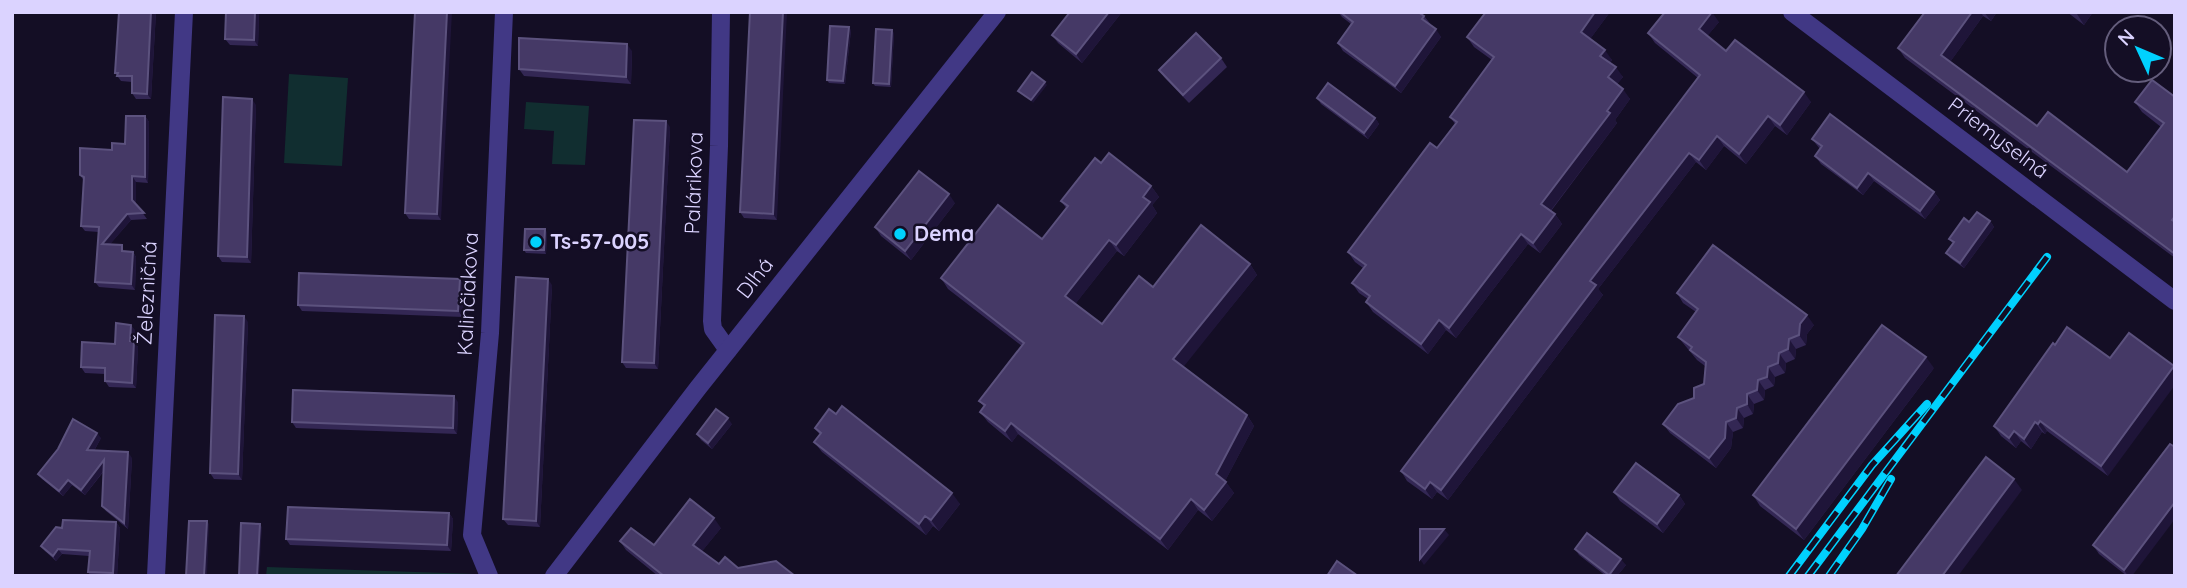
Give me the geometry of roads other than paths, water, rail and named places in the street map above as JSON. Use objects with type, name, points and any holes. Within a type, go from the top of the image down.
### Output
[{"type":"street","name":"Železničná","points":[[156,576],[184,12]]},
{"type":"street","name":"Kalinčiakova","points":[[489,576],[472,535],[490,333],[504,12]]},
{"type":"street","name":"Palárikova","points":[[721,12],[712,321],[713,329],[728,349]]},
{"type":"street","name":"Dlhá","points":[[554,576],[728,349],[997,12]]},
{"type":"street","name":"Priemyselná","points":[[1792,12],[2175,301]]},
{"type":"railway","points":[[1808,576],[2047,257]]},
{"type":"railway","points":[[1789,576],[1872,465],[1927,404]]},
{"type":"railway","points":[[1829,576],[1862,529],[1891,479]]},
{"type":"place","name":"Dema","points":[[900,234]]},
{"type":"place","name":"Ts-57-005","points":[[536,242]]}]
